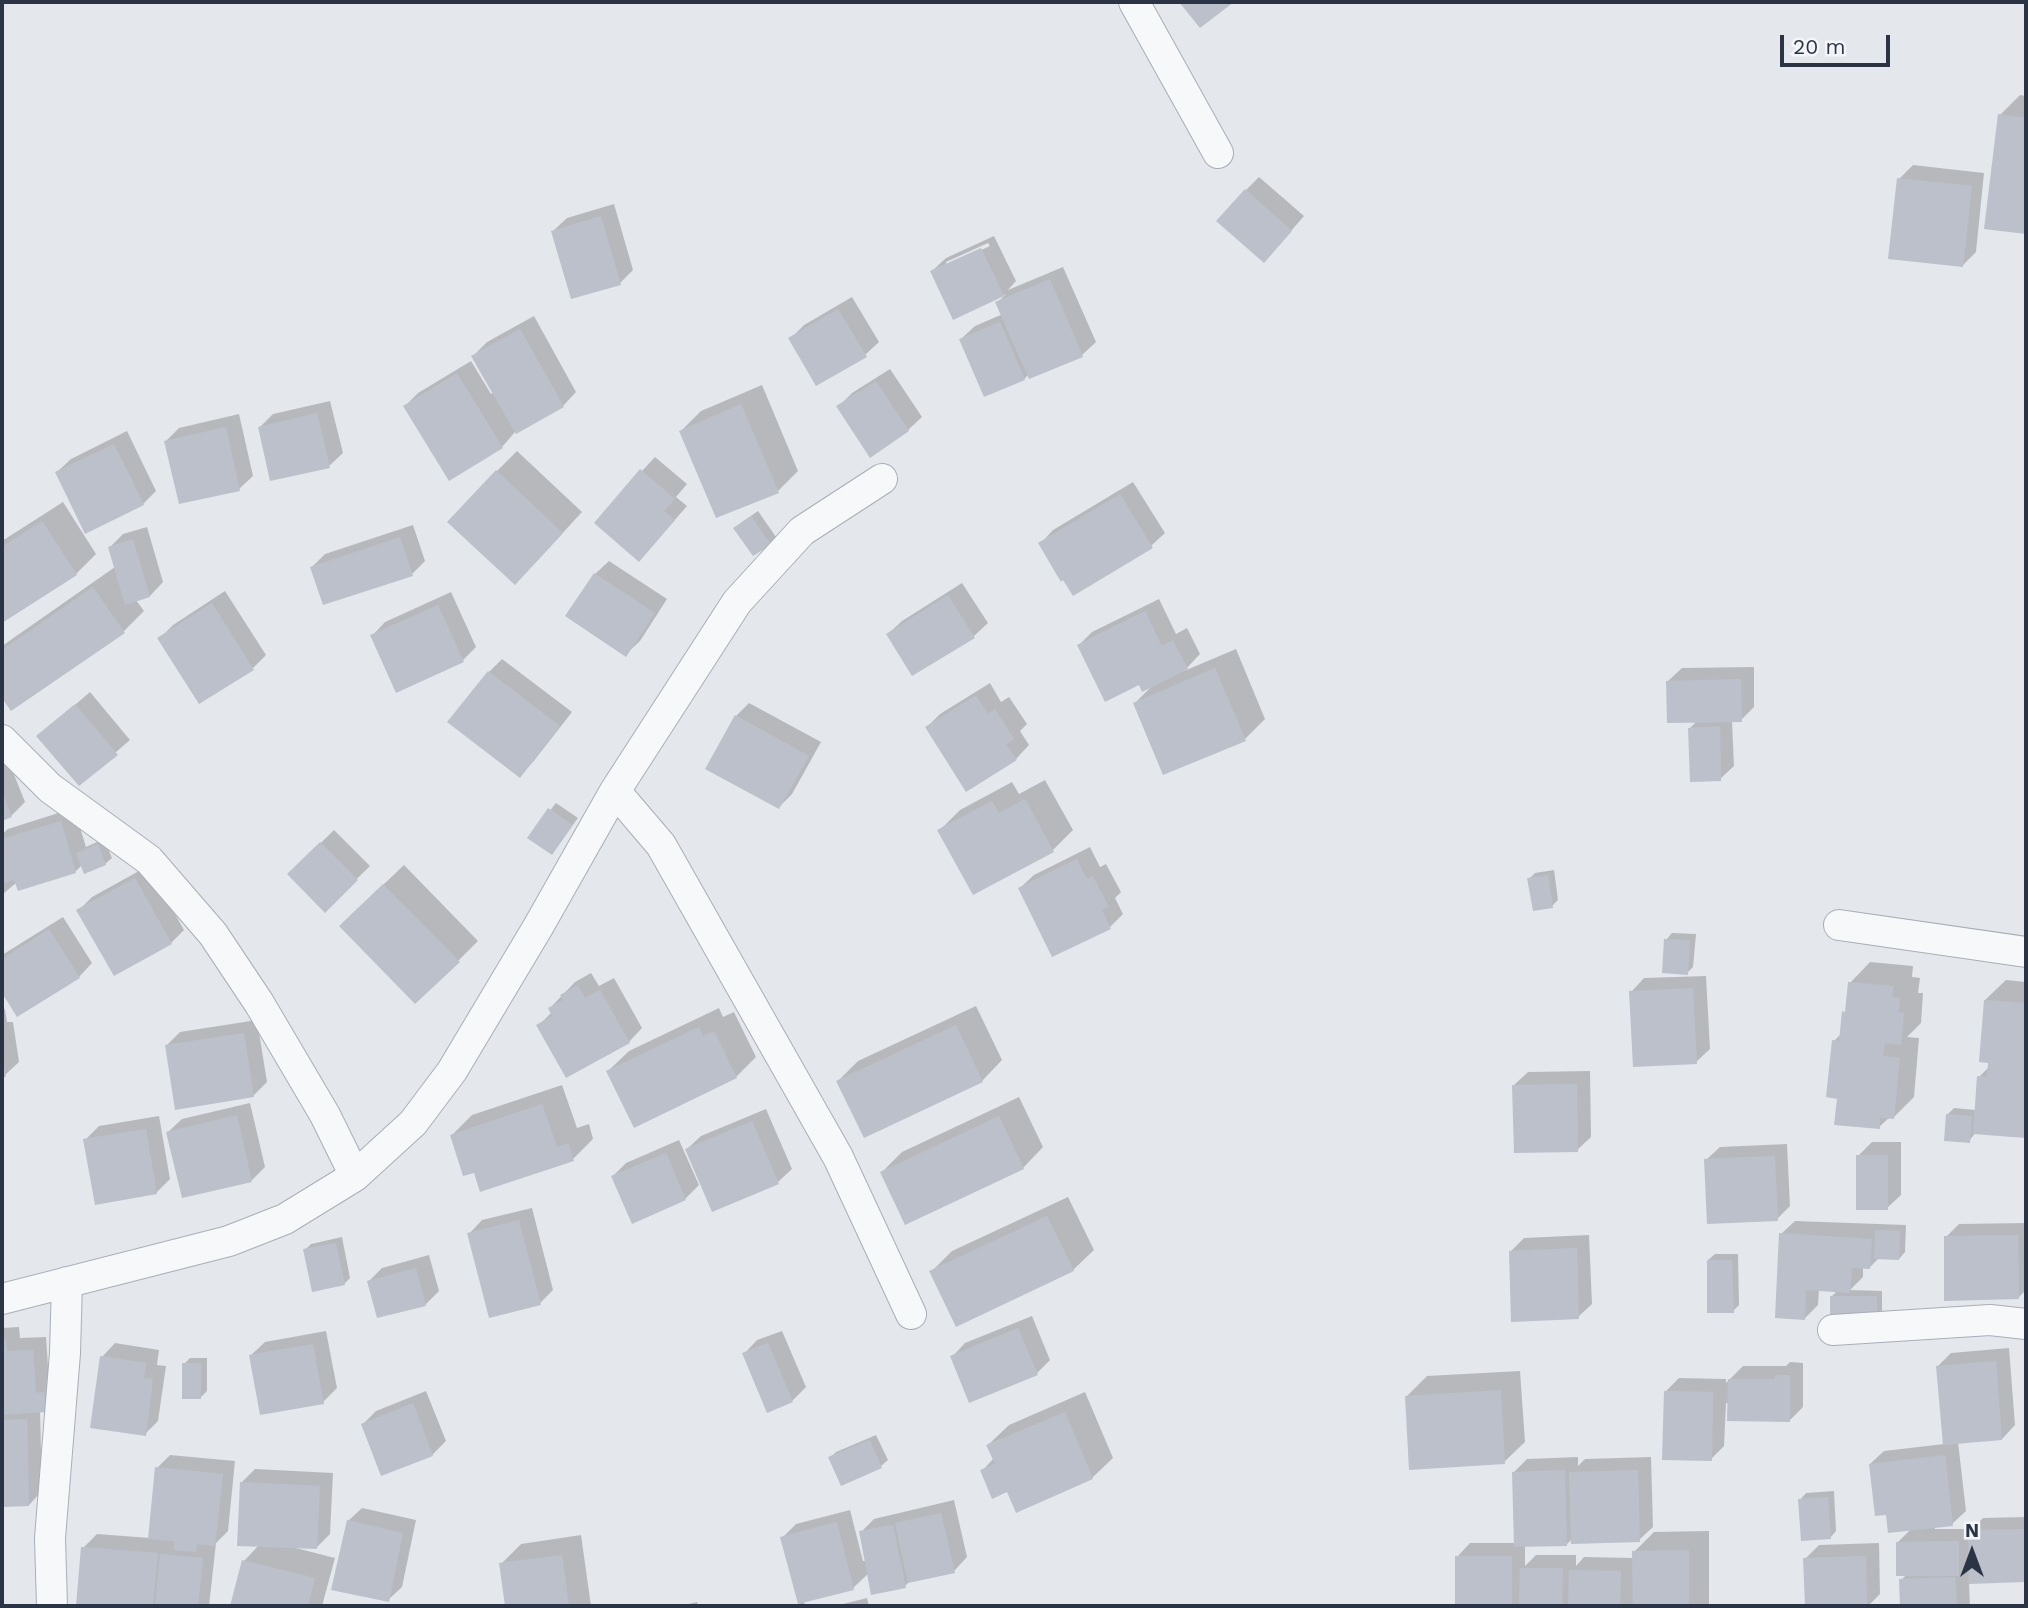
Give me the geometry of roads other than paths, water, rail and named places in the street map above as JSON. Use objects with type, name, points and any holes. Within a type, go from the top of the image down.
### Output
[{"type":"street","points":[[1134,2],[1218,153]]},
{"type":"street","points":[[2,1299],[229,1241],[285,1219],[355,1176],[412,1123],[452,1070],[538,927],[615,791],[737,602],[802,531],[882,479]]},
{"type":"street","points":[[2,740],[50,788],[149,860],[213,934],[259,1003],[325,1115],[355,1176]]},
{"type":"street","points":[[615,791],[661,845],[838,1157],[911,1314]]},
{"type":"street","points":[[1839,925],[2026,953]]},
{"type":"street","points":[[51,1606],[50,1538],[65,1353],[67,1282]]},
{"type":"street","points":[[1833,1330],[1990,1320],[2026,1324]]}]
